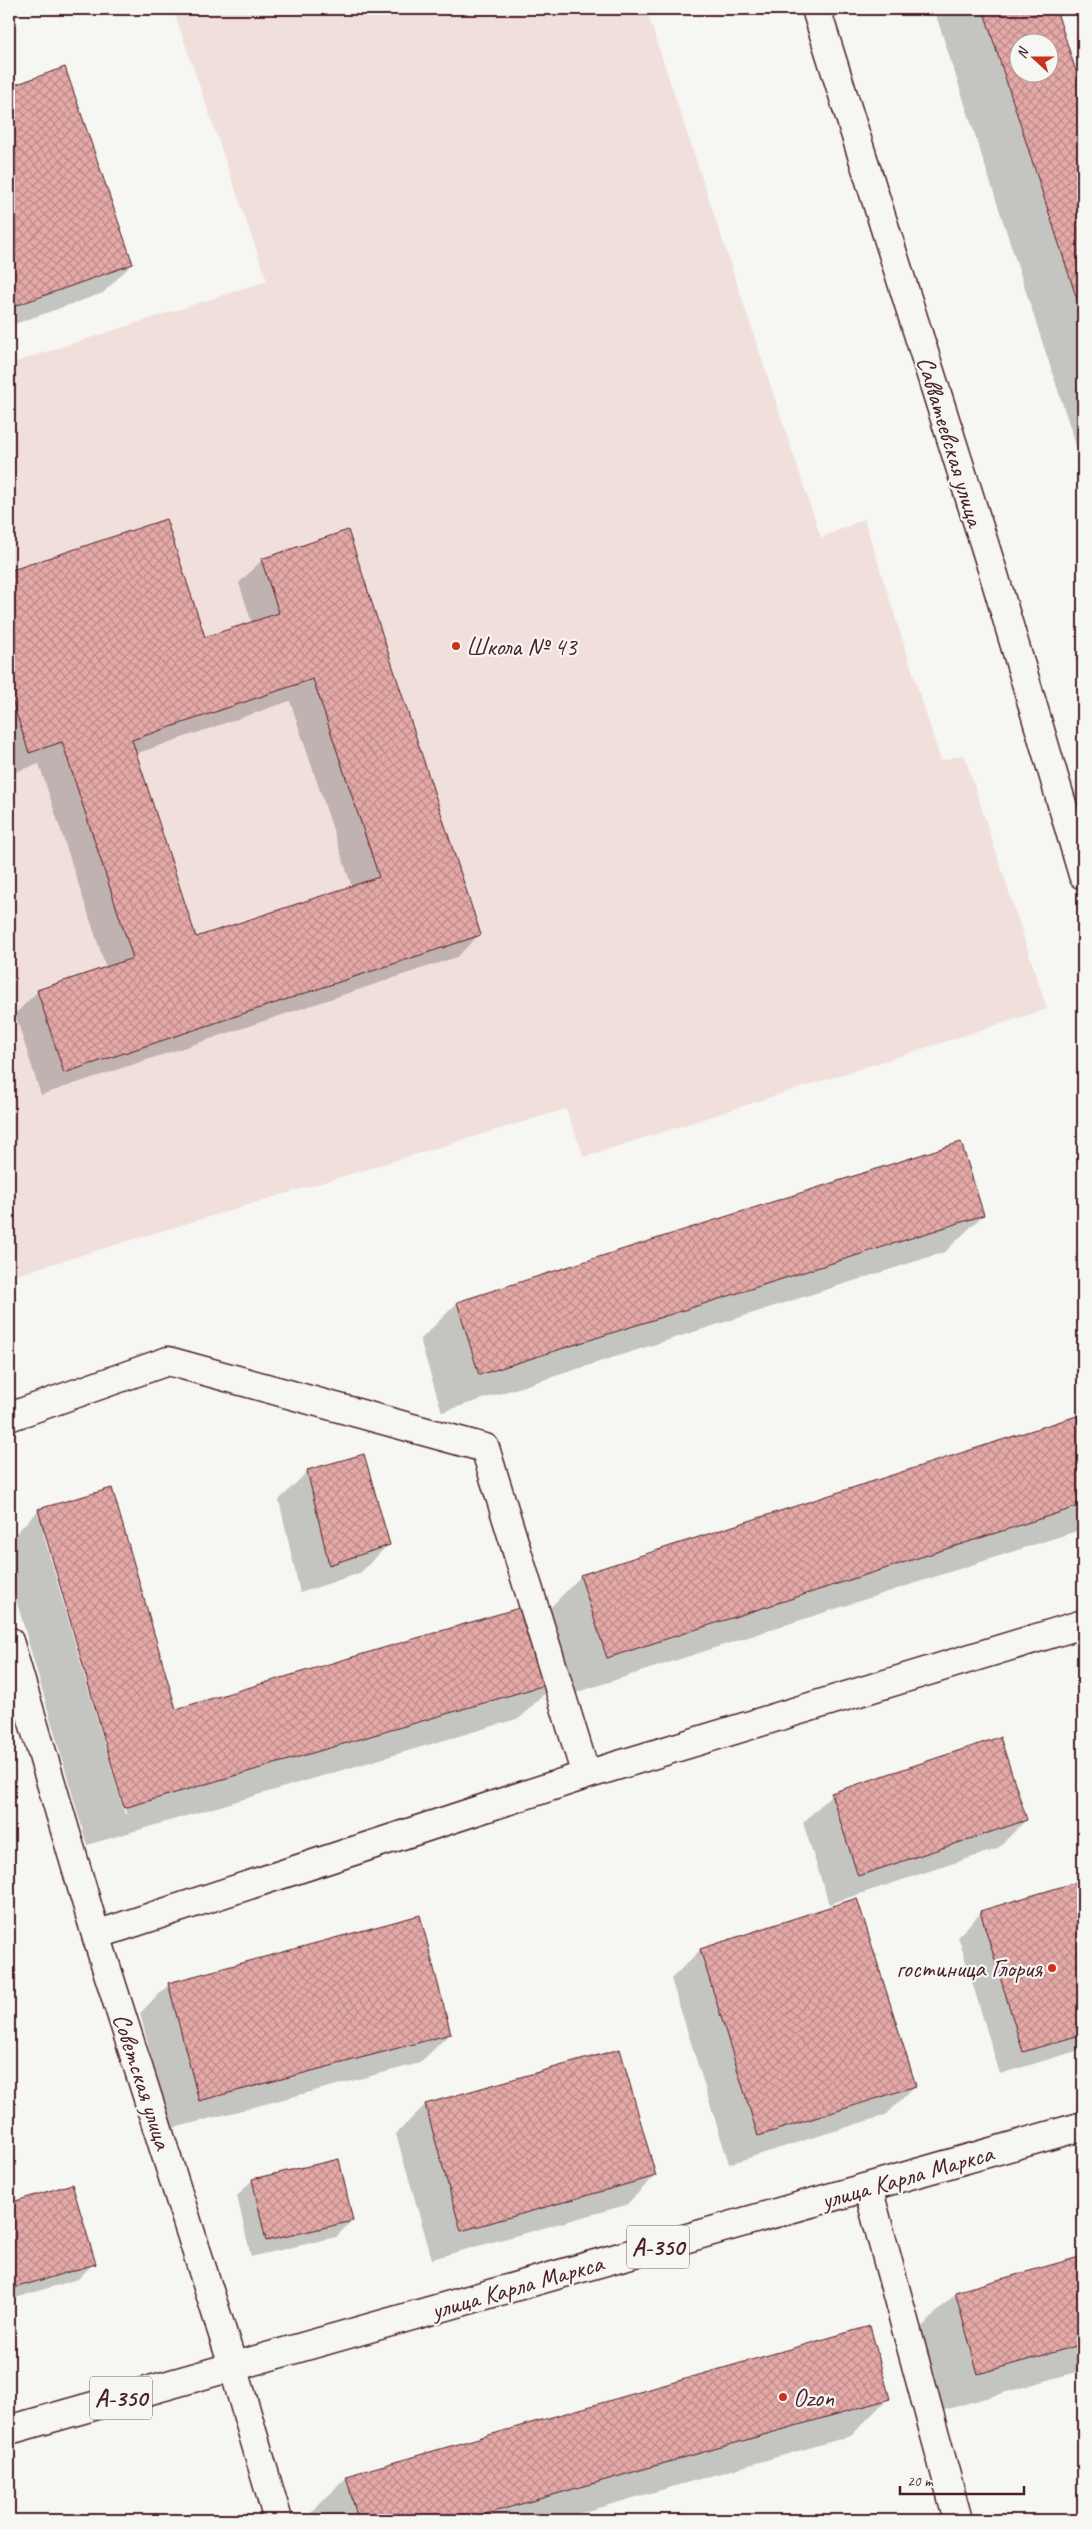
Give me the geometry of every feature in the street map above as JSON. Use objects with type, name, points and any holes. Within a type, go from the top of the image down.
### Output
[{"type":"main road","name":"Савватеевская улица","points":[[816,9],[991,566],[1083,874]]},
{"type":"main road","points":[[9,1417],[168,1361],[485,1448],[586,1775]]},
{"type":"main road","points":[[96,1935],[586,1775],[1083,1624]]},
{"type":"main road","name":"Советская улица","points":[[9,1641],[96,1935],[233,2366],[278,2520]]},
{"type":"main road","name":"улица Карла Маркса","points":[[9,2430],[1083,2126]]},
{"type":"main road","points":[[868,2188],[958,2520]]},
{"type":"shaded area","name":"Школа № 43","points":[[173,9],[646,9],[821,538],[864,519],[941,761],[964,754],[1047,1009],[584,1157],[566,1109],[9,1277],[9,364],[267,281]]},
{"type":"building","points":[[983,9],[1056,9],[1083,93],[1083,318]]},
{"type":"building","points":[[65,67],[133,264],[9,308],[9,87]]},
{"type":"building","points":[[166,519],[205,637],[279,613],[261,559],[348,530],[481,935],[64,1073],[37,990],[133,958],[62,742],[29,753],[9,691],[9,571]],"holes":[[[313,679],[379,877],[196,937],[132,740]]]},
{"type":"building","points":[[961,1142],[984,1215],[479,1375],[457,1302]]},
{"type":"building","points":[[1083,1414],[1083,1505],[607,1658],[580,1575]]},
{"type":"building","points":[[364,1454],[390,1545],[329,1565],[307,1470]]},
{"type":"building","points":[[112,1488],[176,1709],[536,1603],[559,1681],[124,1808],[38,1509]]},
{"type":"building","points":[[1000,1737],[1027,1820],[858,1876],[831,1793]]},
{"type":"building","points":[[1077,1882],[1083,1902],[1083,2034],[1023,2052],[980,1911]]},
{"type":"building","points":[[857,1898],[916,2086],[758,2136],[700,1949]]},
{"type":"building","points":[[420,1915],[451,2034],[199,2101],[168,1983]]},
{"type":"building","points":[[620,2049],[656,2176],[461,2231],[425,2104]]},
{"type":"building","points":[[339,2159],[353,2221],[266,2241],[252,2179]]},
{"type":"building","points":[[72,2184],[96,2264],[14,2288],[9,2270],[9,2203]]},
{"type":"building","points":[[1083,2256],[1083,2344],[978,2374],[955,2292]]},
{"type":"building","points":[[870,2326],[890,2399],[465,2520],[358,2520],[346,2476]]},
{"type":"place","name":"Школа № 43","points":[[456,646]]},
{"type":"place","name":"гостиница Глория","points":[[1052,1968]]},
{"type":"place","name":"Ozon","points":[[783,2397]]}]
